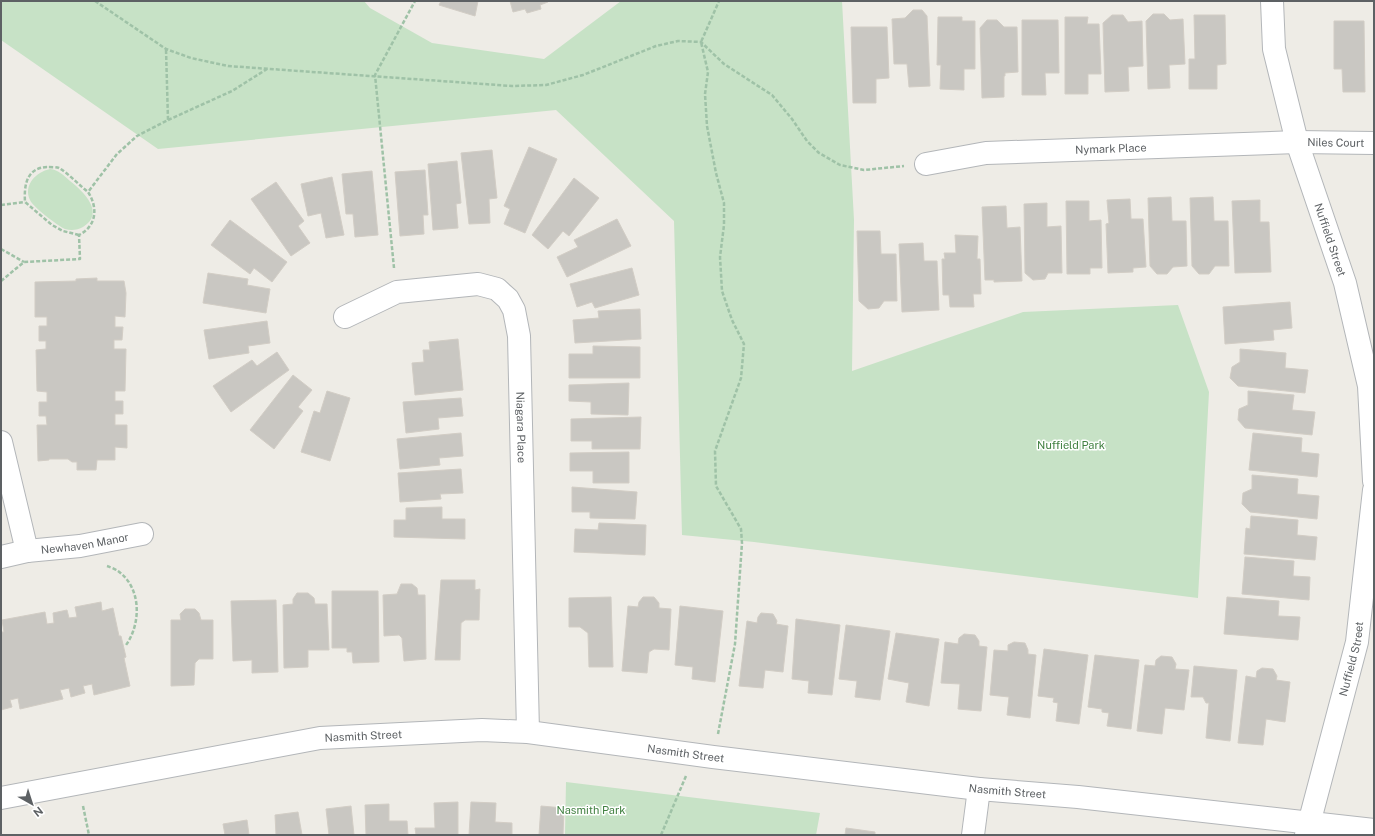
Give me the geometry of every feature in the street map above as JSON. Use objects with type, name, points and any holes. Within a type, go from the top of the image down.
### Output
[{"type":"street","name":"Nuffield Street","points":[[1272,1],[1274,49],[1297,142],[1345,283],[1369,386],[1374,480]]},
{"type":"street","name":"Niles Court","points":[[1297,142],[1374,143]]},
{"type":"street","name":"Nymark Place","points":[[926,164],[986,153],[1297,142]]},
{"type":"street","name":"Niagara Place","points":[[345,317],[397,292],[478,284],[497,289],[508,299],[514,310],[519,336],[528,732]]},
{"type":"street","name":"Newhaven Manor","points":[[1,442],[27,551]]},
{"type":"street","name":"Nuffield Street","points":[[1307,829],[1357,642],[1374,490]]},
{"type":"street","name":"Newhaven Manor","points":[[1,557],[27,551],[80,546],[142,534]]},
{"type":"street","name":"Nasmith Street","points":[[1,798],[320,738],[482,730],[528,732],[713,757],[979,789],[1078,797],[1307,829],[1374,830]]},
{"type":"street","points":[[973,835],[979,789]]},
{"type":"path","points":[[95,1],[166,49],[191,58],[228,66],[512,86],[546,85],[583,75],[656,46],[678,41],[701,42],[724,64],[772,95],[792,119],[807,141],[819,153],[840,165],[864,170],[926,164]]},
{"type":"path","points":[[397,292],[375,76],[414,1]]},
{"type":"path","points":[[661,835],[689,768],[713,757],[735,644],[742,543],[741,529],[716,486],[715,451],[741,378],[744,344],[732,320],[722,291],[720,257],[724,225],[724,203],[716,173],[707,126],[706,94],[708,72],[701,42],[719,1]]},
{"type":"path","points":[[166,49],[168,120]]},
{"type":"path","points":[[88,192],[117,154],[137,136],[232,91],[267,68]]},
{"type":"path","points":[[45,167],[58,167],[88,192],[93,200],[95,209],[94,218],[90,226],[80,235],[63,231],[52,225],[25,202],[24,191],[26,183],[29,176],[34,171],[45,167]]},
{"type":"path","points":[[1,205],[25,202]]},
{"type":"path","points":[[1,249],[24,262],[80,259],[80,235]]},
{"type":"path","points":[[1,280],[24,262]]},
{"type":"path","points":[[80,546],[92,559],[118,571],[130,584],[136,600],[137,619],[132,637],[126,646]]},
{"type":"path","points":[[79,783],[89,835]]},
{"type":"green space","name":"Nuffield Park","points":[[1,1],[364,1],[370,8],[432,43],[544,59],[621,1],[842,1],[854,220],[852,371],[1023,312],[1178,305],[1209,392],[1198,598],[754,542],[682,535],[674,221],[556,110],[158,149],[1,40]]},
{"type":"green space","points":[[50,169],[56,170],[63,175],[81,190],[90,202],[92,215],[90,221],[83,227],[74,230],[65,229],[46,216],[30,200],[28,189],[32,180],[40,173]]},
{"type":"green space","name":"Nasmith Park","points":[[566,782],[820,813],[816,835],[565,835]]},
{"type":"building","points":[[441,1],[478,1],[475,16],[439,5]]},
{"type":"building","points":[[510,1],[548,2],[540,5],[541,9],[527,13],[525,9],[513,12]]},
{"type":"building","points":[[913,10],[922,10],[927,16],[930,86],[909,87],[907,64],[894,64],[892,19],[905,18]]},
{"type":"building","points":[[1153,14],[1164,14],[1170,20],[1183,19],[1185,64],[1169,65],[1170,88],[1148,89],[1146,21]]},
{"type":"building","points":[[1112,15],[1123,15],[1128,22],[1142,21],[1143,66],[1128,67],[1129,91],[1105,92],[1103,23]]},
{"type":"building","points":[[1194,15],[1225,15],[1226,64],[1217,65],[1217,89],[1189,89],[1189,59],[1195,59]]},
{"type":"building","points":[[938,17],[962,17],[962,21],[975,21],[975,69],[964,69],[964,90],[940,89],[941,65],[937,65]]},
{"type":"building","points":[[1065,17],[1088,17],[1087,24],[1099,24],[1101,74],[1088,74],[1088,94],[1065,94]]},
{"type":"building","points":[[987,20],[997,20],[1004,27],[1017,27],[1018,72],[1005,73],[1004,97],[982,98],[980,28]]},
{"type":"building","points":[[1022,20],[1058,20],[1059,73],[1045,73],[1046,95],[1022,95]]},
{"type":"building","points":[[1334,21],[1364,21],[1365,92],[1343,92],[1342,69],[1334,69]]},
{"type":"building","points":[[851,27],[887,27],[889,78],[876,79],[876,103],[853,103]]},
{"type":"building","points":[[529,147],[557,159],[525,233],[504,224],[510,209],[504,206]]},
{"type":"building","points":[[492,150],[497,198],[489,199],[490,223],[469,224],[461,153]]},
{"type":"building","points":[[457,161],[461,203],[456,204],[458,228],[433,230],[428,164]]},
{"type":"building","points":[[425,170],[428,215],[423,215],[424,234],[400,236],[395,172]]},
{"type":"building","points":[[372,171],[378,235],[355,237],[353,214],[346,214],[342,174]]},
{"type":"building","points":[[332,177],[344,235],[326,238],[321,213],[308,216],[301,184]]},
{"type":"building","points":[[574,178],[599,198],[569,236],[563,231],[548,249],[532,235]]},
{"type":"building","points":[[276,182],[304,221],[298,226],[310,243],[291,256],[251,199]]},
{"type":"building","points":[[1171,197],[1172,221],[1186,221],[1187,266],[1173,267],[1167,274],[1157,274],[1150,266],[1148,198]]},
{"type":"building","points":[[1213,197],[1214,221],[1228,221],[1229,266],[1215,266],[1209,274],[1199,274],[1192,266],[1190,198]]},
{"type":"building","points":[[1130,199],[1131,219],[1143,219],[1146,267],[1133,268],[1133,272],[1108,273],[1106,224],[1109,223],[1107,200]]},
{"type":"building","points":[[1260,200],[1260,222],[1269,222],[1271,272],[1235,273],[1232,201]]},
{"type":"building","points":[[1066,201],[1089,201],[1089,221],[1101,220],[1102,268],[1090,268],[1090,274],[1067,274]]},
{"type":"building","points":[[1047,203],[1047,227],[1061,226],[1062,273],[1048,273],[1045,279],[1033,280],[1025,273],[1024,204]]},
{"type":"building","points":[[1006,206],[1007,228],[1020,227],[1022,281],[994,282],[994,280],[985,280],[982,207]]},
{"type":"building","points":[[617,219],[631,246],[567,277],[557,257],[578,247],[574,240]]},
{"type":"building","points":[[230,220],[287,262],[272,282],[254,268],[250,274],[211,245]]},
{"type":"building","points":[[857,231],[880,231],[881,254],[896,254],[897,301],[884,301],[879,308],[868,309],[859,301]]},
{"type":"building","points":[[955,235],[978,236],[977,259],[980,259],[981,294],[973,294],[974,307],[950,307],[949,295],[943,295],[942,259],[945,259],[944,253],[956,253]]},
{"type":"building","points":[[923,243],[924,261],[937,261],[939,310],[902,312],[899,244]]},
{"type":"building","points":[[632,268],[639,295],[595,308],[592,302],[577,307],[570,284]]},
{"type":"building","points":[[208,273],[248,279],[247,285],[270,289],[266,313],[203,303]]},
{"type":"building","points":[[97,278],[97,281],[124,281],[126,293],[125,317],[115,316],[115,327],[123,327],[122,340],[114,340],[114,349],[126,349],[125,391],[115,391],[115,401],[123,401],[123,414],[115,414],[115,425],[127,425],[127,448],[115,447],[115,460],[97,460],[96,470],[77,470],[77,462],[72,462],[68,459],[49,459],[38,461],[37,425],[47,425],[46,416],[39,416],[39,402],[47,402],[47,392],[37,391],[36,350],[46,349],[46,341],[39,341],[39,326],[47,326],[47,317],[35,317],[35,282],[76,281],[76,279]]},
{"type":"building","points":[[1290,302],[1292,328],[1273,330],[1274,340],[1225,344],[1223,307]]},
{"type":"building","points":[[640,309],[641,339],[575,343],[573,320],[599,318],[598,311]]},
{"type":"building","points":[[267,321],[270,343],[248,346],[249,353],[209,359],[204,330]]},
{"type":"building","points":[[458,339],[463,390],[415,395],[412,363],[424,362],[423,350],[430,350],[429,342]]},
{"type":"building","points":[[593,346],[640,347],[640,378],[569,378],[569,354],[593,354]]},
{"type":"building","points":[[1240,349],[1286,353],[1285,368],[1308,370],[1305,393],[1238,386],[1230,378],[1232,367],[1240,362]]},
{"type":"building","points":[[277,352],[289,370],[231,412],[213,386],[252,360],[257,366]]},
{"type":"building","points":[[293,375],[312,390],[298,407],[303,411],[274,449],[250,430]]},
{"type":"building","points":[[629,383],[628,415],[591,414],[591,402],[569,401],[569,385]]},
{"type":"building","points":[[327,391],[350,398],[330,461],[301,452],[314,411],[320,413]]},
{"type":"building","points":[[1248,391],[1294,395],[1292,410],[1315,412],[1312,435],[1245,428],[1238,420],[1239,409],[1248,405]]},
{"type":"building","points":[[461,398],[463,416],[438,418],[439,429],[406,433],[403,402]]},
{"type":"building","points":[[641,417],[640,449],[592,449],[592,441],[571,441],[571,419]]},
{"type":"building","points":[[461,433],[463,456],[439,458],[440,465],[400,469],[397,439]]},
{"type":"building","points":[[1253,433],[1302,438],[1301,452],[1319,454],[1317,477],[1249,470]]},
{"type":"building","points":[[629,452],[629,483],[593,483],[593,471],[570,471],[570,453]]},
{"type":"building","points":[[461,469],[463,493],[440,494],[441,499],[400,502],[398,473]]},
{"type":"building","points":[[1252,475],[1298,479],[1297,494],[1319,496],[1317,519],[1250,512],[1242,504],[1243,493],[1252,489]]},
{"type":"building","points":[[572,487],[637,492],[635,519],[590,518],[590,512],[572,512]]},
{"type":"building","points":[[442,507],[442,519],[465,519],[465,539],[394,537],[394,520],[406,520],[406,508]]},
{"type":"building","points":[[1251,516],[1298,520],[1297,535],[1317,537],[1315,560],[1244,554],[1246,528],[1250,529]]},
{"type":"building","points":[[599,523],[646,525],[645,555],[574,552],[575,529],[598,530]]},
{"type":"building","points":[[1245,557],[1294,561],[1293,576],[1310,577],[1309,600],[1242,594]]},
{"type":"building","points":[[441,580],[475,580],[475,590],[480,589],[479,620],[465,620],[461,623],[460,660],[435,660]]},
{"type":"building","points":[[401,584],[412,584],[417,588],[418,595],[425,595],[426,659],[404,661],[402,638],[399,635],[384,636],[383,595],[397,594]]},
{"type":"building","points":[[332,591],[378,591],[379,662],[353,663],[352,652],[347,652],[347,648],[332,648]]},
{"type":"building","points":[[297,593],[308,593],[314,598],[315,604],[327,604],[329,650],[308,650],[308,667],[284,668],[283,605],[293,604],[293,599]]},
{"type":"building","points":[[611,597],[613,667],[589,667],[588,633],[580,627],[569,627],[569,598]]},
{"type":"building","points":[[643,597],[654,597],[659,603],[659,608],[671,609],[669,650],[654,649],[649,652],[647,673],[622,671],[628,606],[638,607],[639,602]]},
{"type":"building","points":[[1227,597],[1279,601],[1278,616],[1300,617],[1298,640],[1224,634]]},
{"type":"building","points":[[276,600],[278,672],[252,673],[252,660],[233,661],[231,601]]},
{"type":"building","points":[[101,602],[102,611],[113,608],[119,636],[121,636],[126,657],[124,658],[130,686],[94,695],[92,684],[83,686],[85,693],[71,697],[69,688],[60,690],[63,699],[20,709],[18,698],[10,700],[12,707],[1,710],[1,632],[4,632],[2,620],[45,612],[47,624],[54,623],[53,613],[67,610],[69,618],[77,617],[75,607]]},
{"type":"building","points":[[680,606],[723,611],[715,682],[692,679],[693,667],[675,665]]},
{"type":"building","points":[[185,609],[195,609],[199,613],[201,620],[213,620],[213,659],[199,659],[195,663],[194,685],[171,686],[171,620],[181,620],[180,614]]},
{"type":"building","points":[[761,613],[773,614],[777,621],[776,624],[788,626],[783,672],[765,670],[763,688],[739,686],[747,621],[757,623],[758,617]]},
{"type":"building","points":[[796,619],[840,625],[832,695],[808,693],[809,681],[792,679]]},
{"type":"building","points":[[846,625],[890,631],[880,700],[855,697],[857,681],[839,679]]},
{"type":"building","points":[[896,633],[939,639],[929,706],[906,702],[909,683],[888,679]]},
{"type":"building","points":[[964,634],[975,635],[979,641],[979,646],[987,647],[981,711],[958,709],[960,684],[941,683],[945,642],[958,644],[959,638]]},
{"type":"building","points":[[1014,642],[1025,643],[1028,654],[1036,655],[1030,718],[1007,715],[1009,697],[990,695],[994,650],[1008,651],[1008,645]]},
{"type":"building","points":[[1044,649],[1088,655],[1079,724],[1056,721],[1058,703],[1053,702],[1054,698],[1038,696]]},
{"type":"building","points":[[1095,655],[1139,660],[1131,729],[1107,726],[1109,713],[1102,712],[1102,709],[1088,707]]},
{"type":"building","points":[[1161,656],[1172,657],[1176,664],[1175,669],[1189,670],[1184,710],[1165,708],[1162,734],[1137,731],[1145,665],[1155,666],[1156,660]]},
{"type":"building","points":[[1194,666],[1237,670],[1230,741],[1206,738],[1209,703],[1206,703],[1203,697],[1191,697]]},
{"type":"building","points":[[1262,668],[1273,669],[1277,676],[1276,680],[1290,682],[1285,722],[1266,719],[1263,745],[1238,743],[1246,676],[1256,678],[1257,671]]},
{"type":"building","points":[[458,802],[458,835],[416,835],[415,828],[435,828],[434,803]]},
{"type":"building","points":[[471,802],[496,803],[495,822],[512,823],[512,835],[469,835]]},
{"type":"building","points":[[389,804],[389,821],[407,821],[408,835],[366,835],[365,805]]},
{"type":"building","points":[[351,806],[354,835],[329,835],[326,809]]},
{"type":"building","points":[[541,806],[564,808],[563,835],[539,835]]},
{"type":"building","points":[[298,812],[302,835],[276,835],[275,815]]},
{"type":"building","points":[[247,820],[249,835],[225,835],[223,824]]},
{"type":"building","points":[[846,828],[875,832],[875,835],[845,835]]}]
